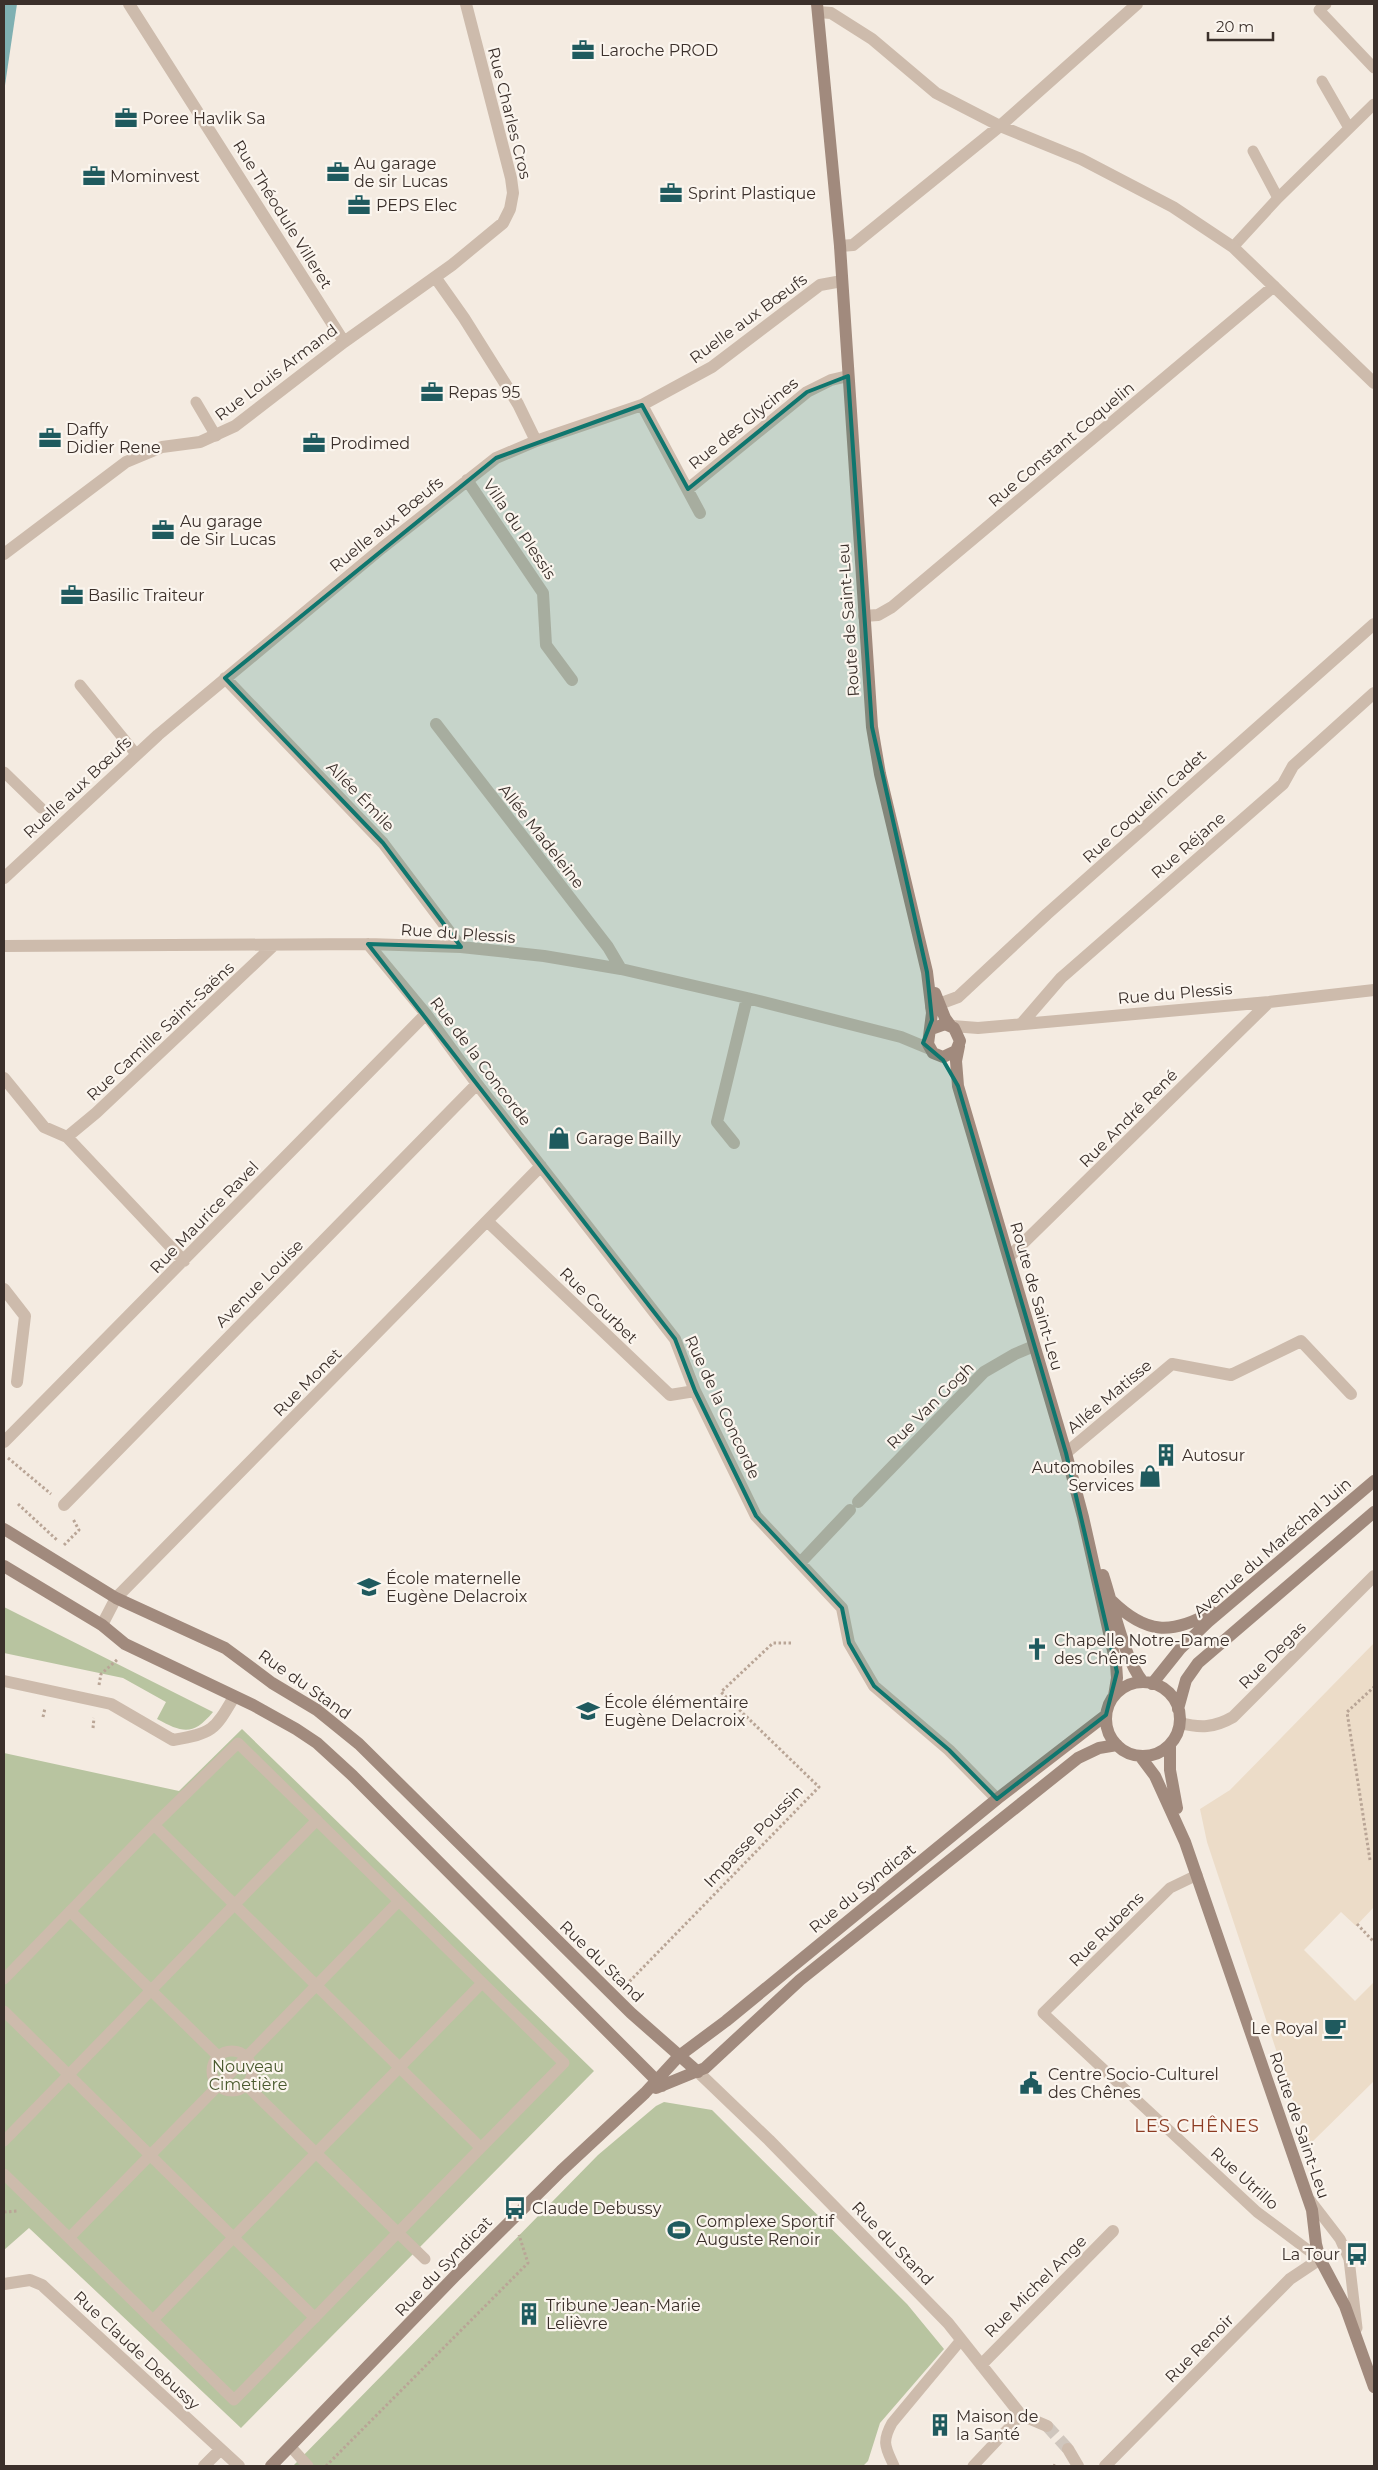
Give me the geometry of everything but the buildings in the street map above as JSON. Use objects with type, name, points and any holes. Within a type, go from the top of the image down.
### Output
[{"type":"street","name":"Rue Théodule Villeret","points":[[129,4],[344,342]]},
{"type":"street","name":"Rue Charles Cros","points":[[452,265],[502,223],[510,209],[513,192],[466,4]]},
{"type":"street","points":[[840,252],[853,245],[1000,126],[1137,4]]},
{"type":"street","points":[[818,8],[831,13],[872,39],[936,93],[1000,126],[1081,159],[1173,207],[1233,247],[1374,383]]},
{"type":"street","name":"Route de Saint-Leu","points":[[818,8],[840,252],[874,744],[935,1006],[930,1032]]},
{"type":"street","name":"Rue Louis Armand","points":[[4,554],[126,462],[162,446],[200,442],[235,426],[344,342],[452,265]]},
{"type":"street","points":[[435,277],[464,318],[518,404],[536,441]]},
{"type":"street","name":"Ruelle aux Bœufs","points":[[4,878],[136,754],[224,678],[496,458],[536,441],[642,405],[712,367],[820,285],[842,281]]},
{"type":"street","name":"Rue Constant Coquelin","points":[[864,616],[878,615],[892,608],[1274,286]]},
{"type":"street","name":"Rue des Glycines","points":[[688,489],[807,392],[831,380],[848,376]]},
{"type":"street","points":[[642,405],[700,513]]},
{"type":"street","name":"Villa du Plessis","points":[[467,480],[544,593],[546,645],[572,680]]},
{"type":"street","name":"Rue Coquelin Cadet","points":[[935,1006],[958,997],[1047,914],[1374,624]]},
{"type":"street","name":"Allée Émile","points":[[224,678],[384,843],[461,947]]},
{"type":"street","name":"Rue Réjane","points":[[1023,1022],[1061,978],[1283,784],[1294,766],[1374,693]]},
{"type":"street","name":"Allée Madeleine","points":[[436,724],[608,947],[621,969]]},
{"type":"street","name":"Rue du Plessis","points":[[4,946],[368,944],[461,947],[544,956],[621,969],[747,998],[902,1038],[934,1052]]},
{"type":"street","name":"Rue de la Concorde","points":[[368,944],[426,1014],[477,1084],[675,1339],[695,1391],[756,1516],[842,1608],[849,1643],[874,1686],[949,1750],[997,1799]]},
{"type":"street","name":"Rue Camille Saint-Saëns","points":[[67,1137],[96,1113],[273,946]]},
{"type":"street","name":"Rue du Plessis","points":[[951,1026],[978,1028],[1023,1022],[1269,1002],[1374,990]]},
{"type":"street","points":[[734,1143],[717,1122],[747,998]]},
{"type":"street","name":"Rue André René","points":[[1009,1257],[1269,1002]]},
{"type":"street","name":"Route de Saint-Leu","points":[[935,1006],[951,1026]]},
{"type":"street","name":"Rue Maurice Ravel","points":[[4,1442],[426,1014]]},
{"type":"street","points":[[940,1024],[951,1026],[958,1031],[960,1044],[956,1051],[948,1056],[934,1052],[930,1032],[940,1024]]},
{"type":"street","name":"Rue du Plessis","points":[[960,1044],[964,1035],[978,1028]]},
{"type":"street","name":"Rue du Plessis","points":[[902,1038],[921,1038],[930,1032]]},
{"type":"street","name":"Route de Saint-Leu","points":[[960,1044],[956,1061],[958,1086],[1083,1517],[1116,1664],[1117,1678],[1114,1696]]},
{"type":"street","name":"Route de Saint-Leu","points":[[934,1052],[947,1066],[958,1086]]},
{"type":"street","points":[[4,1078],[44,1127],[67,1137],[184,1261]]},
{"type":"street","name":"Avenue Louise","points":[[64,1505],[477,1084]]},
{"type":"street","name":"Rue Monet","points":[[102,1625],[116,1598],[540,1166]]},
{"type":"street","name":"Rue Courbet","points":[[487,1221],[670,1395],[695,1391]]},
{"type":"street","points":[[4,1289],[25,1316],[17,1382]]},
{"type":"street","name":"Allée Matisse","points":[[1066,1453],[1172,1364],[1231,1376],[1300,1341],[1351,1394]]},
{"type":"street","name":"Rue Van Gogh","points":[[801,1562],[984,1372],[1014,1354],[1034,1346]]},
{"type":"street","name":"Avenue du Maréchal Juin","points":[[1148,1683],[1180,1649],[1229,1603],[1374,1481]]},
{"type":"street","points":[[1178,1709],[1186,1680],[1198,1663],[1374,1512]]},
{"type":"street","name":"Route de Saint-Leu","points":[[1083,1517],[1127,1650],[1148,1683]]},
{"type":"street","name":"Rue du Stand","points":[[4,1529],[116,1598],[225,1648],[256,1672],[333,1721],[359,1744],[631,2013],[698,2072],[770,2140],[948,2323],[1022,2415],[1047,2426]]},
{"type":"street","points":[[4,1566],[102,1625],[125,1644],[234,1696],[296,1729],[317,1743],[354,1776],[659,2083]]},
{"type":"street","name":"Rue Degas","points":[[1180,1723],[1205,1728],[1215,1726],[1232,1717],[1374,1576]]},
{"type":"street","points":[[1112,1601],[1138,1622],[1173,1629],[1189,1624],[1229,1603]]},
{"type":"street","points":[[4,1681],[111,1704],[173,1740],[214,1730],[234,1696]]},
{"type":"street","points":[[1148,1683],[1169,1693],[1178,1709],[1180,1723],[1178,1732],[1170,1745],[1156,1754],[1140,1756],[1126,1752],[1117,1746],[1107,1729],[1106,1715],[1114,1696],[1126,1686],[1148,1683]]},
{"type":"street","name":"Rue du Syndicat","points":[[271,2466],[513,2218],[645,2093],[659,2083],[679,2056],[726,2021],[997,1799],[1106,1715]]},
{"type":"street","name":"Route de Saint-Leu","points":[[1170,1745],[1171,1785],[1185,1842]]},
{"type":"street","name":"Rue du Syndicat","points":[[659,2083],[698,2072],[721,2055],[815,1968],[1078,1758],[1099,1748],[1117,1746]]},
{"type":"street","name":"Route de Saint-Leu","points":[[1140,1756],[1156,1776],[1185,1842],[1314,2220],[1316,2244],[1320,2259],[1327,2276],[1345,2306],[1374,2387]]},
{"type":"street","name":"Rue Michel Ange","points":[[981,2365],[1113,2231]]},
{"type":"street","name":"Rue Renoir","points":[[1105,2466],[1290,2279],[1320,2259]]},
{"type":"street","name":"Rue Claude Debussy","points":[[4,2284],[30,2280],[42,2285],[239,2466]]},
{"type":"street","points":[[1068,2449],[1078,2466]]},
{"type":"street","points":[[204,2466],[220,2450]]},
{"type":"lane","points":[[1326,4],[1319,10],[1374,68]]},
{"type":"lane","points":[[1322,81],[1350,128]]},
{"type":"lane","points":[[1233,247],[1278,198],[1374,104]]},
{"type":"lane","points":[[1253,151],[1278,198]]},
{"type":"lane","points":[[196,402],[216,436]]},
{"type":"lane","points":[[80,685],[136,754]]},
{"type":"lane","points":[[4,772],[41,808]]},
{"type":"lane","points":[[4,1979],[154,1825],[238,1743],[564,2063],[234,2400],[4,2174]]},
{"type":"lane","points":[[4,2141],[317,1820]]},
{"type":"lane","points":[[154,1825],[481,2148]]},
{"type":"lane","name":"Rue Rubens","points":[[1043,2014],[1170,1888],[1197,1875]]},
{"type":"lane","points":[[69,2238],[399,1901]]},
{"type":"lane","points":[[70,1911],[218,2056]]},
{"type":"lane","points":[[153,2320],[482,1983]]},
{"type":"lane","points":[[4,2011],[315,2318]]},
{"type":"lane","name":"Rue Utrillo","points":[[1043,2014],[1256,2212],[1320,2259]]},
{"type":"lane","points":[[227,2051],[238,2051],[246,2057],[252,2066],[252,2076],[246,2085],[238,2090],[228,2090],[218,2085],[213,2076],[212,2066],[218,2056],[227,2051]]},
{"type":"lane","points":[[246,2085],[425,2260]]},
{"type":"lane","points":[[1306,2196],[1340,2239],[1349,2259],[1360,2345]]},
{"type":"lane","points":[[894,2466],[884,2449],[887,2433],[892,2423],[961,2340]]},
{"type":"lane","points":[[973,2466],[1022,2415]]},
{"type":"lane","points":[[290,2446],[308,2466]]},
{"type":"path","points":[[18,1504],[64,1545]]},
{"type":"path","name":"Impasse Poussin","points":[[632,1979],[819,1787],[721,1692],[773,1643],[791,1643]]},
{"type":"path","points":[[1370,1860],[1347,1712],[1374,1687]]},
{"type":"path","points":[[37,1707],[54,1710]]},
{"type":"path","points":[[43,1717],[45,1708]]},
{"type":"path","points":[[88,1717],[102,1720]]},
{"type":"path","points":[[93,1728],[94,1718]]},
{"type":"path","points":[[1357,1924],[1374,1942]]},
{"type":"path","points":[[326,2466],[528,2263],[513,2218]]},
{"type":"highlighted area","points":[[848,376],[872,727],[927,972],[932,1020],[923,1043],[943,1060],[958,1086],[1066,1453],[1117,1672],[1106,1715],[997,1799],[949,1750],[874,1686],[849,1643],[842,1608],[756,1516],[695,1391],[675,1339],[368,944],[461,947],[383,843],[225,678],[496,458],[642,405],[688,489],[807,392]]},
{"type":"green space","points":[[4,1607],[213,1712],[199,1725],[187,1730],[181,1729],[157,1719],[166,1702],[123,1678],[4,1653]]},
{"type":"green space","name":"Nouveau Cimetière","points":[[242,1729],[594,2071],[241,2428],[29,2228],[4,2250],[4,1753],[179,1791]]},
{"type":"green space","name":"Complexe Sportif Auguste Renoir","points":[[664,2102],[712,2110],[907,2304],[944,2349],[880,2423],[868,2461],[863,2466],[293,2466],[598,2155],[656,2106]]},
{"type":"shaded area","points":[[1374,1643],[1374,1907],[1356,1926],[1341,1912],[1304,1950],[1355,2001],[1374,1982],[1374,2081],[1308,2146],[1207,1842],[1200,1809],[1230,1790]]},
{"type":"water","points":[[4,4],[17,4],[4,92]]},
{"type":"tunnel","points":[[1047,2426],[1068,2449]]},
{"type":"place","name":"Laroche PROD","points":[[583,50]]},
{"type":"place","name":"Poree Havlik Sa","points":[[126,118]]},
{"type":"place","name":"Au garage de sir Lucas","points":[[338,172]]},
{"type":"place","name":"Mominvest","points":[[94,176]]},
{"type":"place","name":"Sprint Plastique","points":[[671,193]]},
{"type":"place","name":"PEPS Elec","points":[[359,205]]},
{"type":"place","name":"Repas 95","points":[[432,392]]},
{"type":"place","name":"Daffy Didier Rene","points":[[50,438]]},
{"type":"place","name":"Prodimed","points":[[314,443]]},
{"type":"place","name":"Au garage de Sir Lucas","points":[[163,530]]},
{"type":"place","name":"Basilic Traiteur","points":[[72,595]]},
{"type":"place","name":"Garage Bailly","points":[[559,1138]]},
{"type":"place","name":"Autosur","points":[[1166,1455]]},
{"type":"place","name":"Automobiles Services","points":[[1150,1476]]},
{"type":"place","name":"École maternelle Eugène Delacroix","points":[[369,1587]]},
{"type":"place","name":"Chapelle Notre-Dame des Chênes","points":[[1037,1649]]},
{"type":"place","name":"École élémentaire Eugène Delacroix","points":[[588,1711]]},
{"type":"place","name":"Le Royal","points":[[1335,2028]]},
{"type":"place","name":"Centre Socio-Culturel des Chênes","points":[[1031,2083]]},
{"type":"place","name":"Claude Debussy","points":[[515,2208]]},
{"type":"place","name":"Complexe Sportif Auguste Renoir","points":[[679,2230]]},
{"type":"place","name":"La Tour","points":[[1357,2254]]},
{"type":"place","name":"Tribune Jean-Marie Lelièvre","points":[[529,2314]]},
{"type":"place","name":"Maison de la Santé","points":[[940,2425]]},
{"type":"district","name":"LES CHÊNES","points":[[1197,2126]]}]
